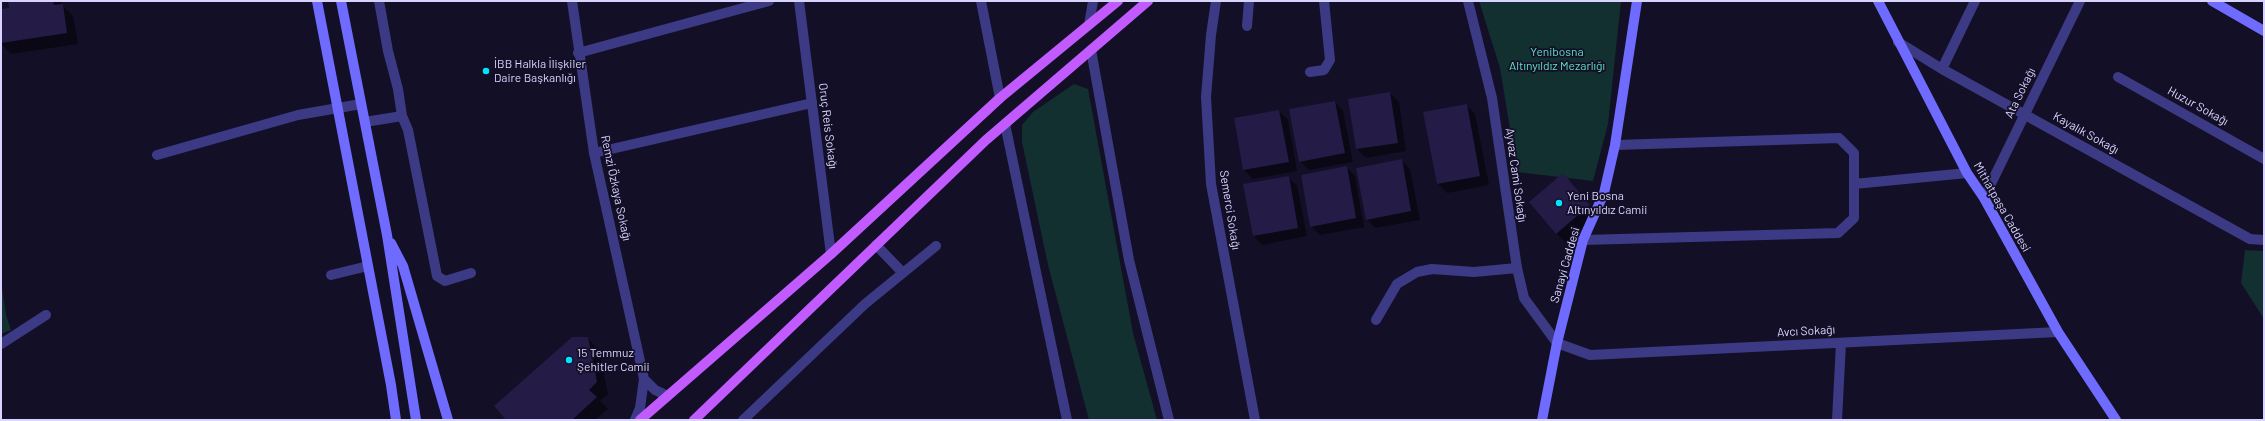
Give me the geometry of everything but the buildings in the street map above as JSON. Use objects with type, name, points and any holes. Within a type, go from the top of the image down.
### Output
[{"type":"main road","points":[[317,1],[396,420]]},
{"type":"main road","points":[[342,1],[387,235],[416,420]]},
{"type":"main road","points":[[640,420],[831,254],[1000,98],[1118,1]]},
{"type":"main road","points":[[694,420],[876,245],[1005,124],[1148,1]]},
{"type":"main road","name":"Sanayi Caddesi","points":[[1542,420],[1557,343],[1583,240],[1604,193],[1615,145],[1637,1]]},
{"type":"main road","name":"Mithatpaşa Caddesi","points":[[1878,1],[1967,174],[1984,198],[2058,332],[2116,420]]},
{"type":"main road","points":[[2212,1],[2264,31]]},
{"type":"main road","points":[[387,235],[403,266],[448,420]]},
{"type":"street","points":[[379,1],[402,116],[408,130],[437,276],[445,281],[470,273]]},
{"type":"street","name":"Remzi Özkaya Sokağı","points":[[572,1],[578,53],[594,153],[644,379]]},
{"type":"street","points":[[578,53],[769,1]]},
{"type":"street","name":"Oruç Reis Sokağı","points":[[799,1],[831,254]]},
{"type":"street","points":[[980,1],[1000,98]]},
{"type":"street","points":[[1089,25],[1093,1]]},
{"type":"street","name":"Semerci Sokağı","points":[[1216,1],[1211,35],[1206,97],[1211,184],[1255,420]]},
{"type":"street","points":[[1247,26],[1249,1]]},
{"type":"street","points":[[1310,72],[1324,70],[1330,60],[1324,1]]},
{"type":"street","name":"Ayvaz Cami Sokağı","points":[[1468,1],[1492,98],[1517,268],[1524,298],[1557,343]]},
{"type":"street","points":[[1942,69],[1975,1]]},
{"type":"street","name":"Ata Sokağı","points":[[1984,198],[2024,113],[2080,1]]},
{"type":"street","name":"Kayalık Sokağı","points":[[1898,42],[1942,69],[2250,239],[2264,240]]},
{"type":"street","points":[[1091,50],[1129,260],[1169,420]]},
{"type":"street","name":"Huzur Sokağı","points":[[2118,77],[2264,159]]},
{"type":"street","points":[[594,153],[812,103]]},
{"type":"street","points":[[157,155],[298,115],[362,104]]},
{"type":"street","points":[[365,122],[402,116]]},
{"type":"street","points":[[1005,124],[1067,420]]},
{"type":"street","points":[[1583,240],[1838,233],[1854,218],[1854,153],[1839,138],[1615,145]]},
{"type":"street","points":[[1854,184],[1967,174]]},
{"type":"street","points":[[876,245],[902,273]]},
{"type":"street","points":[[743,420],[865,304],[936,246]]},
{"type":"street","points":[[330,275],[368,266]]},
{"type":"street","points":[[1376,320],[1397,284],[1417,272],[1432,269],[1474,272],[1517,268]]},
{"type":"street","points":[[1,344],[46,315]]},
{"type":"street","name":"Avcı Sokağı","points":[[1557,343],[1590,355],[2058,332]]},
{"type":"street","points":[[1837,420],[1841,343]]},
{"type":"street","points":[[644,379],[655,390],[668,396]]},
{"type":"street","points":[[635,420],[640,408],[644,379]]},
{"type":"green space","name":"Yenibosna Altınyıldız Mezarlığı","points":[[1479,1],[1621,1],[1608,124],[1593,181],[1517,172],[1500,68]]},
{"type":"green space","points":[[1074,84],[1088,89],[1133,333],[1157,420],[1089,420],[1048,265],[1022,142],[1022,125],[1033,112]]},
{"type":"green space","points":[[2245,250],[2264,251],[2264,319],[2241,283]]},
{"type":"green space","points":[[1,281],[6,315],[11,330],[1,334]]},
{"type":"place","name":"İBB Halkla İlişkiler Daire Başkanlığı","points":[[486,71]]},
{"type":"place","name":"Yeni Bosna Altınyıldız Camii","points":[[1559,203]]},
{"type":"place","name":"15 Temmuz Şehitler Camii","points":[[569,360]]}]
